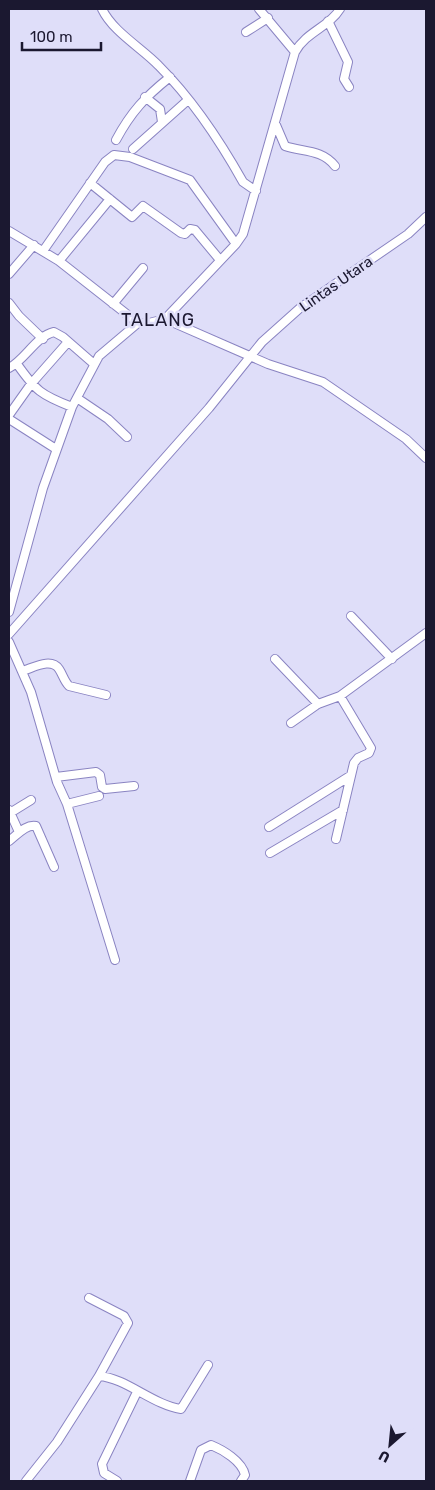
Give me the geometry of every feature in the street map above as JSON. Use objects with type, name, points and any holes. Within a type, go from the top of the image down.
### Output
[{"type":"street","points":[[102,9],[108,19],[170,77],[188,100],[243,182],[256,191]]},
{"type":"street","points":[[259,9],[295,52]]},
{"type":"street","points":[[9,230],[59,262],[138,322],[149,323],[165,319],[236,244],[244,230],[276,124],[295,52],[302,40],[328,21],[340,9]]},
{"type":"street","points":[[246,32],[268,18]]},
{"type":"street","points":[[328,21],[348,62],[344,78],[349,87]]},
{"type":"street","points":[[116,140],[130,116],[145,97],[170,77]]},
{"type":"street","points":[[145,97],[160,109],[162,122]]},
{"type":"street","points":[[134,149],[188,100]]},
{"type":"street","points":[[276,124],[285,146],[314,152],[329,160],[335,166]]},
{"type":"street","points":[[43,251],[105,162],[114,155],[130,157],[182,176],[196,187],[236,244]]},
{"type":"street","points":[[90,183],[132,217],[143,206],[180,234],[185,234],[190,229],[195,230],[220,260]]},
{"type":"street","points":[[59,262],[110,199]]},
{"type":"street","name":"Lintas Utara","points":[[9,634],[209,408],[262,342],[300,308],[408,234],[426,218]]},
{"type":"street","points":[[9,274],[34,245]]},
{"type":"street","points":[[113,304],[143,268]]},
{"type":"street","points":[[9,303],[19,316],[43,338]]},
{"type":"street","points":[[165,319],[251,356],[328,385],[406,439],[426,458]]},
{"type":"street","points":[[9,612],[56,449],[72,407],[94,364],[107,348],[138,322]]},
{"type":"street","points":[[9,368],[17,364],[43,338],[54,332],[94,364]]},
{"type":"street","points":[[56,449],[9,417],[31,384],[68,342]]},
{"type":"street","points":[[17,364],[31,384],[42,395],[72,407]]},
{"type":"street","points":[[77,398],[108,419],[127,436]]},
{"type":"street","points":[[351,616],[392,659]]},
{"type":"street","points":[[291,723],[318,704],[340,696],[426,633]]},
{"type":"street","points":[[9,642],[31,692],[56,777],[67,804],[115,960]]},
{"type":"street","points":[[275,659],[318,704]]},
{"type":"street","points":[[22,671],[47,663],[52,664],[58,668],[69,686],[106,695]]},
{"type":"street","points":[[336,839],[355,761],[369,753],[371,748],[340,696]]},
{"type":"street","points":[[56,777],[96,772],[100,775],[102,787],[105,789],[134,786]]},
{"type":"street","points":[[269,827],[350,776]]},
{"type":"street","points":[[67,804],[99,796]]},
{"type":"street","points":[[19,832],[9,812],[31,800]]},
{"type":"street","points":[[270,853],[343,810]]},
{"type":"street","points":[[9,841],[31,825],[36,826],[54,867]]},
{"type":"street","points":[[26,1481],[58,1442],[99,1376],[128,1323],[124,1316],[90,1298]]},
{"type":"street","points":[[99,1376],[108,1377],[137,1392],[181,1409],[208,1365]]},
{"type":"street","points":[[117,1481],[106,1476],[102,1464],[137,1392]]},
{"type":"street","points":[[190,1481],[201,1450],[211,1445],[224,1452],[241,1466],[244,1474],[241,1481]]},
{"type":"district","name":"TALANG","points":[[158,320]]}]
